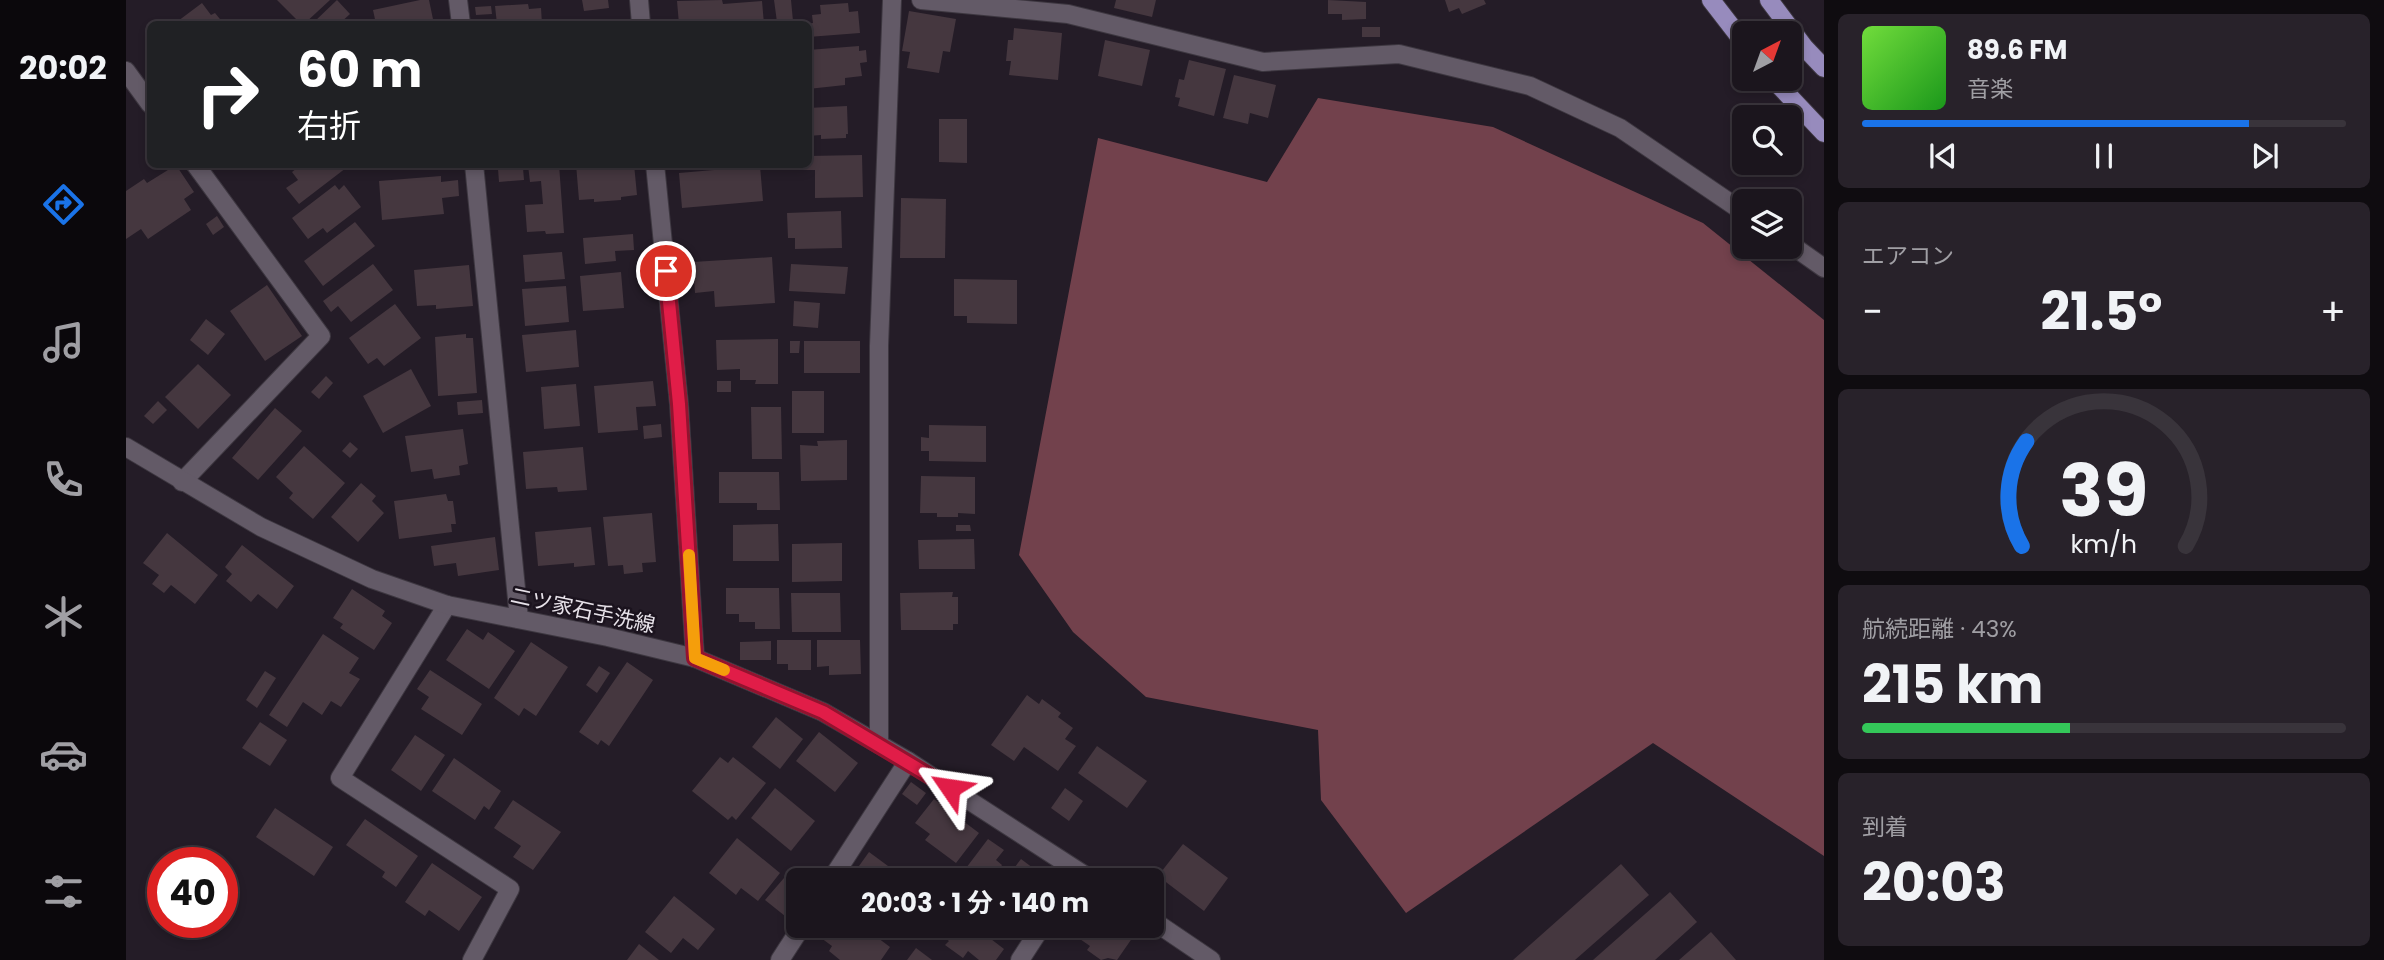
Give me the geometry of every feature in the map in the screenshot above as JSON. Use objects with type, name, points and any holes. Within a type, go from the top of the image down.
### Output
[{"type":"main road","points":[[1711,0],[1732,27]]},
{"type":"main road","points":[[1769,0],[1804,47],[1824,68]]},
{"type":"main road","points":[[1784,91],[1824,134]]},
{"type":"street","points":[[458,0],[461,21]]},
{"type":"street","points":[[639,0],[641,21]]},
{"type":"street","points":[[878,744],[879,346],[892,0]]},
{"type":"street","points":[[921,0],[1068,13],[1263,62],[1399,54],[1530,86],[1620,128],[1732,204]]},
{"type":"street","points":[[126,71],[147,100]]},
{"type":"street","points":[[182,482],[321,336],[198,168]]},
{"type":"street","points":[[474,168],[519,619]]},
{"type":"street","points":[[655,168],[679,404],[695,658]]},
{"type":"street","points":[[1802,252],[1824,268]]},
{"type":"street","name":"二ツ家石手洗線","points":[[126,447],[261,527],[372,579],[447,605],[695,658],[823,712],[908,761],[1068,868]]},
{"type":"street","points":[[447,605],[340,778],[510,889],[472,960]]},
{"type":"street","points":[[839,868],[908,761]]},
{"type":"street","points":[[1164,928],[1211,960]]},
{"type":"street","points":[[780,960],[794,938]]},
{"type":"street","points":[[1020,960],[1034,938]]},
{"type":"shaded area","points":[[1318,98],[1493,127],[1703,223],[1732,246],[1732,259],[1748,259],[1824,320],[1824,856],[1653,743],[1406,913],[1321,800],[1318,730],[1146,697],[1073,632],[1019,555],[1098,138],[1267,182]]},
{"type":"building","points":[[277,0],[330,0],[307,21],[298,21]]},
{"type":"building","points":[[337,0],[350,14],[342,21],[315,21]]},
{"type":"building","points":[[429,0],[433,21],[375,21],[373,10]]},
{"type":"building","points":[[582,0],[608,0],[609,8],[584,11]]},
{"type":"building","points":[[722,0],[723,4],[762,1],[764,21],[679,21],[677,1]]},
{"type":"building","points":[[774,0],[791,0],[793,21],[777,21]]},
{"type":"building","points":[[1116,0],[1156,0],[1152,17],[1114,8]]},
{"type":"building","points":[[1328,0],[1366,2],[1366,19],[1342,20],[1342,14],[1328,14]]},
{"type":"building","points":[[1445,0],[1484,0],[1486,4],[1462,14],[1459,8],[1449,12]]},
{"type":"building","points":[[202,3],[211,15],[215,13],[222,21],[178,21]]},
{"type":"building","points":[[848,3],[849,12],[858,11],[860,33],[812,37],[812,15],[821,14],[820,5]]},
{"type":"building","points":[[528,4],[529,9],[541,8],[542,21],[497,21],[495,6]]},
{"type":"building","points":[[491,6],[492,14],[476,15],[475,7]]},
{"type":"building","points":[[909,11],[956,19],[950,52],[943,51],[939,73],[907,68],[910,52],[902,51]]},
{"type":"building","points":[[1362,27],[1380,27],[1380,37],[1362,37]]},
{"type":"building","points":[[1014,28],[1062,33],[1058,80],[1009,75],[1011,61],[1006,61],[1008,40],[1013,40]]},
{"type":"building","points":[[1105,40],[1150,50],[1142,86],[1098,76]]},
{"type":"building","points":[[859,46],[859,51],[866,50],[867,62],[860,63],[862,76],[845,78],[845,85],[812,89],[812,50]]},
{"type":"building","points":[[1189,60],[1226,69],[1214,116],[1178,106],[1180,98],[1175,97],[1179,79],[1184,80]]},
{"type":"building","points":[[1234,75],[1276,85],[1268,118],[1250,113],[1248,124],[1223,118]]},
{"type":"building","points":[[847,106],[846,138],[821,139],[821,135],[812,136],[812,108]]},
{"type":"building","points":[[939,119],[967,119],[967,163],[939,162]]},
{"type":"building","points":[[862,155],[863,197],[815,198],[815,170],[801,170],[812,168],[812,156]]},
{"type":"building","points":[[171,168],[178,168],[194,192],[184,199],[191,210],[148,239],[141,229],[126,239],[126,191],[144,179],[147,183]]},
{"type":"building","points":[[297,168],[346,168],[299,204],[286,188],[298,180],[292,172]]},
{"type":"building","points":[[523,168],[524,180],[499,182],[498,169]]},
{"type":"building","points":[[528,168],[559,168],[564,233],[527,232],[525,205],[543,204],[541,181],[530,182]]},
{"type":"building","points":[[576,168],[634,168],[637,195],[621,197],[621,200],[579,200]]},
{"type":"building","points":[[760,168],[763,201],[682,208],[679,173]]},
{"type":"building","points":[[441,176],[441,182],[458,180],[459,196],[442,198],[444,214],[382,220],[379,181]]},
{"type":"building","points":[[335,185],[339,190],[344,185],[361,207],[327,233],[323,228],[308,239],[292,218]]},
{"type":"building","points":[[901,198],[946,199],[945,258],[900,258]]},
{"type":"building","points":[[841,211],[842,248],[795,249],[795,238],[788,238],[787,213]]},
{"type":"building","points":[[217,216],[224,227],[213,235],[206,224]]},
{"type":"building","points":[[355,222],[375,246],[323,286],[304,261]]},
{"type":"building","points":[[633,234],[634,250],[615,251],[616,261],[585,264],[583,238]]},
{"type":"building","points":[[562,252],[565,279],[525,282],[523,255]]},
{"type":"building","points":[[772,257],[775,303],[715,307],[714,291],[695,293],[693,262]]},
{"type":"building","points":[[373,264],[393,290],[351,322],[338,306],[331,312],[323,301]]},
{"type":"building","points":[[791,264],[848,267],[845,294],[789,291]]},
{"type":"building","points":[[469,265],[473,306],[436,309],[436,305],[417,306],[414,270]]},
{"type":"building","points":[[621,272],[624,308],[583,311],[580,276]]},
{"type":"building","points":[[954,279],[1017,280],[1017,324],[967,323],[967,316],[954,316]]},
{"type":"building","points":[[267,285],[302,336],[265,361],[230,311]]},
{"type":"building","points":[[566,286],[569,322],[525,326],[522,289]]},
{"type":"building","points":[[794,301],[820,303],[818,328],[793,326]]},
{"type":"building","points":[[395,304],[421,338],[384,366],[377,358],[368,364],[349,338]]},
{"type":"building","points":[[206,319],[225,334],[208,355],[190,340]]},
{"type":"building","points":[[576,330],[579,367],[526,372],[522,335]]},
{"type":"building","points":[[466,334],[466,338],[473,338],[477,393],[438,396],[435,337]]},
{"type":"building","points":[[778,339],[778,384],[755,384],[756,380],[740,380],[740,369],[717,370],[716,340]]},
{"type":"building","points":[[790,341],[800,341],[799,353],[790,353]]},
{"type":"building","points":[[804,341],[860,341],[860,373],[804,373]]},
{"type":"building","points":[[198,364],[231,395],[198,429],[165,397]]},
{"type":"building","points":[[411,369],[431,406],[383,433],[363,396]]},
{"type":"building","points":[[326,376],[333,383],[319,399],[311,392]]},
{"type":"building","points":[[653,381],[656,406],[636,407],[638,430],[598,433],[594,386]]},
{"type":"building","points":[[717,381],[731,381],[731,392],[717,392]]},
{"type":"building","points":[[576,384],[580,426],[544,429],[541,387]]},
{"type":"building","points":[[792,391],[824,391],[824,433],[792,433]]},
{"type":"building","points":[[482,400],[483,413],[458,415],[457,402]]},
{"type":"building","points":[[158,401],[167,410],[153,424],[144,416]]},
{"type":"building","points":[[751,407],[781,407],[782,459],[752,459]]},
{"type":"building","points":[[275,408],[302,431],[258,480],[232,458]]},
{"type":"building","points":[[661,424],[662,437],[644,439],[643,426]]},
{"type":"building","points":[[929,425],[986,426],[986,462],[929,461],[929,451],[921,451],[921,437],[929,438]]},
{"type":"building","points":[[463,429],[468,464],[459,466],[460,475],[434,479],[432,469],[411,472],[405,436]]},
{"type":"building","points":[[847,440],[847,480],[801,481],[800,445],[818,446],[817,441]]},
{"type":"building","points":[[350,442],[358,449],[350,458],[342,451]]},
{"type":"building","points":[[304,446],[345,483],[313,519],[289,498],[293,493],[276,477]]},
{"type":"building","points":[[583,447],[587,490],[558,492],[557,487],[526,489],[523,452]]},
{"type":"building","points":[[719,472],[779,472],[780,510],[757,510],[757,503],[719,503]]},
{"type":"building","points":[[921,476],[975,477],[975,514],[958,513],[958,517],[937,517],[937,513],[920,513]]},
{"type":"building","points":[[361,483],[376,496],[372,501],[384,513],[358,542],[331,517]]},
{"type":"building","points":[[446,494],[448,501],[453,501],[456,524],[451,524],[452,532],[399,539],[394,501]]},
{"type":"building","points":[[652,513],[656,562],[642,563],[643,572],[624,574],[623,565],[608,566],[603,517]]},
{"type":"building","points":[[778,524],[779,561],[733,561],[733,525]]},
{"type":"building","points":[[956,525],[970,525],[971,531],[956,531]]},
{"type":"building","points":[[591,527],[595,565],[574,567],[574,563],[538,566],[535,532]]},
{"type":"building","points":[[167,533],[218,575],[195,604],[171,585],[164,593],[152,584],[159,575],[143,563]]},
{"type":"building","points":[[495,537],[499,570],[458,576],[456,563],[434,566],[431,546]]},
{"type":"building","points":[[974,539],[975,569],[919,569],[918,540]]},
{"type":"building","points":[[842,543],[842,581],[792,582],[792,544]]},
{"type":"building","points":[[242,545],[294,586],[277,609],[258,594],[251,602],[226,581],[232,574],[225,567]]},
{"type":"building","points":[[726,588],[779,588],[780,629],[755,629],[755,622],[739,622],[739,614],[726,614]]},
{"type":"building","points":[[352,589],[385,611],[382,616],[392,623],[374,650],[340,628],[343,624],[333,618]]},
{"type":"building","points":[[953,592],[952,597],[958,597],[958,624],[953,624],[953,630],[901,630],[900,593]]},
{"type":"building","points":[[791,593],[840,593],[841,632],[792,632]]},
{"type":"building","points":[[467,629],[483,640],[488,632],[515,651],[489,689],[446,660]]},
{"type":"building","points":[[323,634],[359,658],[349,673],[360,679],[341,707],[331,701],[322,715],[303,702],[287,727],[269,715]]},
{"type":"building","points":[[777,640],[811,640],[811,670],[788,670],[788,664],[777,664]]},
{"type":"building","points":[[817,640],[860,640],[861,674],[829,675],[829,666],[817,667]]},
{"type":"building","points":[[771,641],[771,660],[740,660],[740,642]]},
{"type":"building","points":[[531,642],[568,667],[536,716],[524,708],[519,716],[494,698]]},
{"type":"building","points":[[627,662],[653,680],[609,746],[601,740],[598,745],[579,732]]},
{"type":"building","points":[[599,666],[610,673],[597,693],[586,685]]},
{"type":"building","points":[[430,670],[482,704],[462,735],[421,709],[429,697],[417,689]]},
{"type":"building","points":[[265,671],[276,678],[257,708],[246,700]]},
{"type":"building","points":[[1027,695],[1039,704],[1042,699],[1061,713],[1058,717],[1073,728],[1065,739],[1076,746],[1058,771],[1024,747],[1014,761],[991,745]]},
{"type":"building","points":[[776,717],[803,739],[780,769],[752,747]]},
{"type":"building","points":[[260,722],[287,740],[270,766],[242,748]]},
{"type":"building","points":[[819,732],[858,763],[835,792],[796,761]]},
{"type":"building","points":[[415,735],[445,755],[421,791],[391,770]]},
{"type":"building","points":[[1097,746],[1147,781],[1127,808],[1078,773]]},
{"type":"building","points":[[720,757],[728,763],[733,757],[766,783],[736,820],[732,816],[728,820],[692,791]]},
{"type":"building","points":[[454,758],[501,791],[489,810],[484,806],[475,820],[432,791]]},
{"type":"building","points":[[911,782],[926,793],[917,805],[902,794]]},
{"type":"building","points":[[775,788],[815,821],[791,851],[751,818]]},
{"type":"building","points":[[1065,788],[1083,801],[1069,821],[1051,808]]},
{"type":"building","points":[[934,799],[979,833],[956,863],[925,840],[930,834],[915,823]]},
{"type":"building","points":[[513,800],[561,832],[533,870],[513,857],[521,846],[494,828]]},
{"type":"building","points":[[275,808],[333,847],[314,876],[256,837]]},
{"type":"building","points":[[365,819],[418,856],[396,887],[382,877],[385,872],[346,845]]},
{"type":"building","points":[[737,838],[780,873],[758,901],[741,888],[736,895],[709,873]]},
{"type":"building","points":[[988,839],[1004,850],[996,860],[1002,865],[1000,868],[966,868]]},
{"type":"building","points":[[1183,844],[1228,878],[1204,911],[1164,881],[1164,868]]},
{"type":"building","points":[[869,852],[891,868],[858,868]]},
{"type":"building","points":[[1021,859],[1033,868],[1014,868]]},
{"type":"building","points":[[432,863],[482,897],[459,931],[429,910],[425,916],[405,902]]},
{"type":"building","points":[[1621,864],[1649,895],[1575,960],[1513,960]]},
{"type":"building","points":[[784,878],[786,880],[785,916],[765,900]]},
{"type":"building","points":[[1670,892],[1697,922],[1655,960],[1593,960]]},
{"type":"building","points":[[674,896],[715,929],[698,950],[683,938],[671,953],[645,932]]},
{"type":"building","points":[[1711,932],[1736,960],[1679,960]]},
{"type":"building","points":[[821,938],[878,938],[890,947],[881,960],[840,960],[829,951],[832,946]]},
{"type":"building","points":[[945,938],[990,938],[1004,949],[996,960],[979,960],[968,951],[963,958],[945,945],[949,941]]},
{"type":"building","points":[[1078,938],[1132,938],[1117,960],[1101,960],[1087,950],[1090,946]]},
{"type":"building","points":[[639,944],[659,960],[627,960]]},
{"type":"building","points":[[916,948],[932,960],[907,960]]},
{"type":"slow traffic","points":[[689,555],[695,658],[724,670]]},
{"type":"route","points":[[666,271],[679,404],[695,658],[823,712],[950,788]]}]
